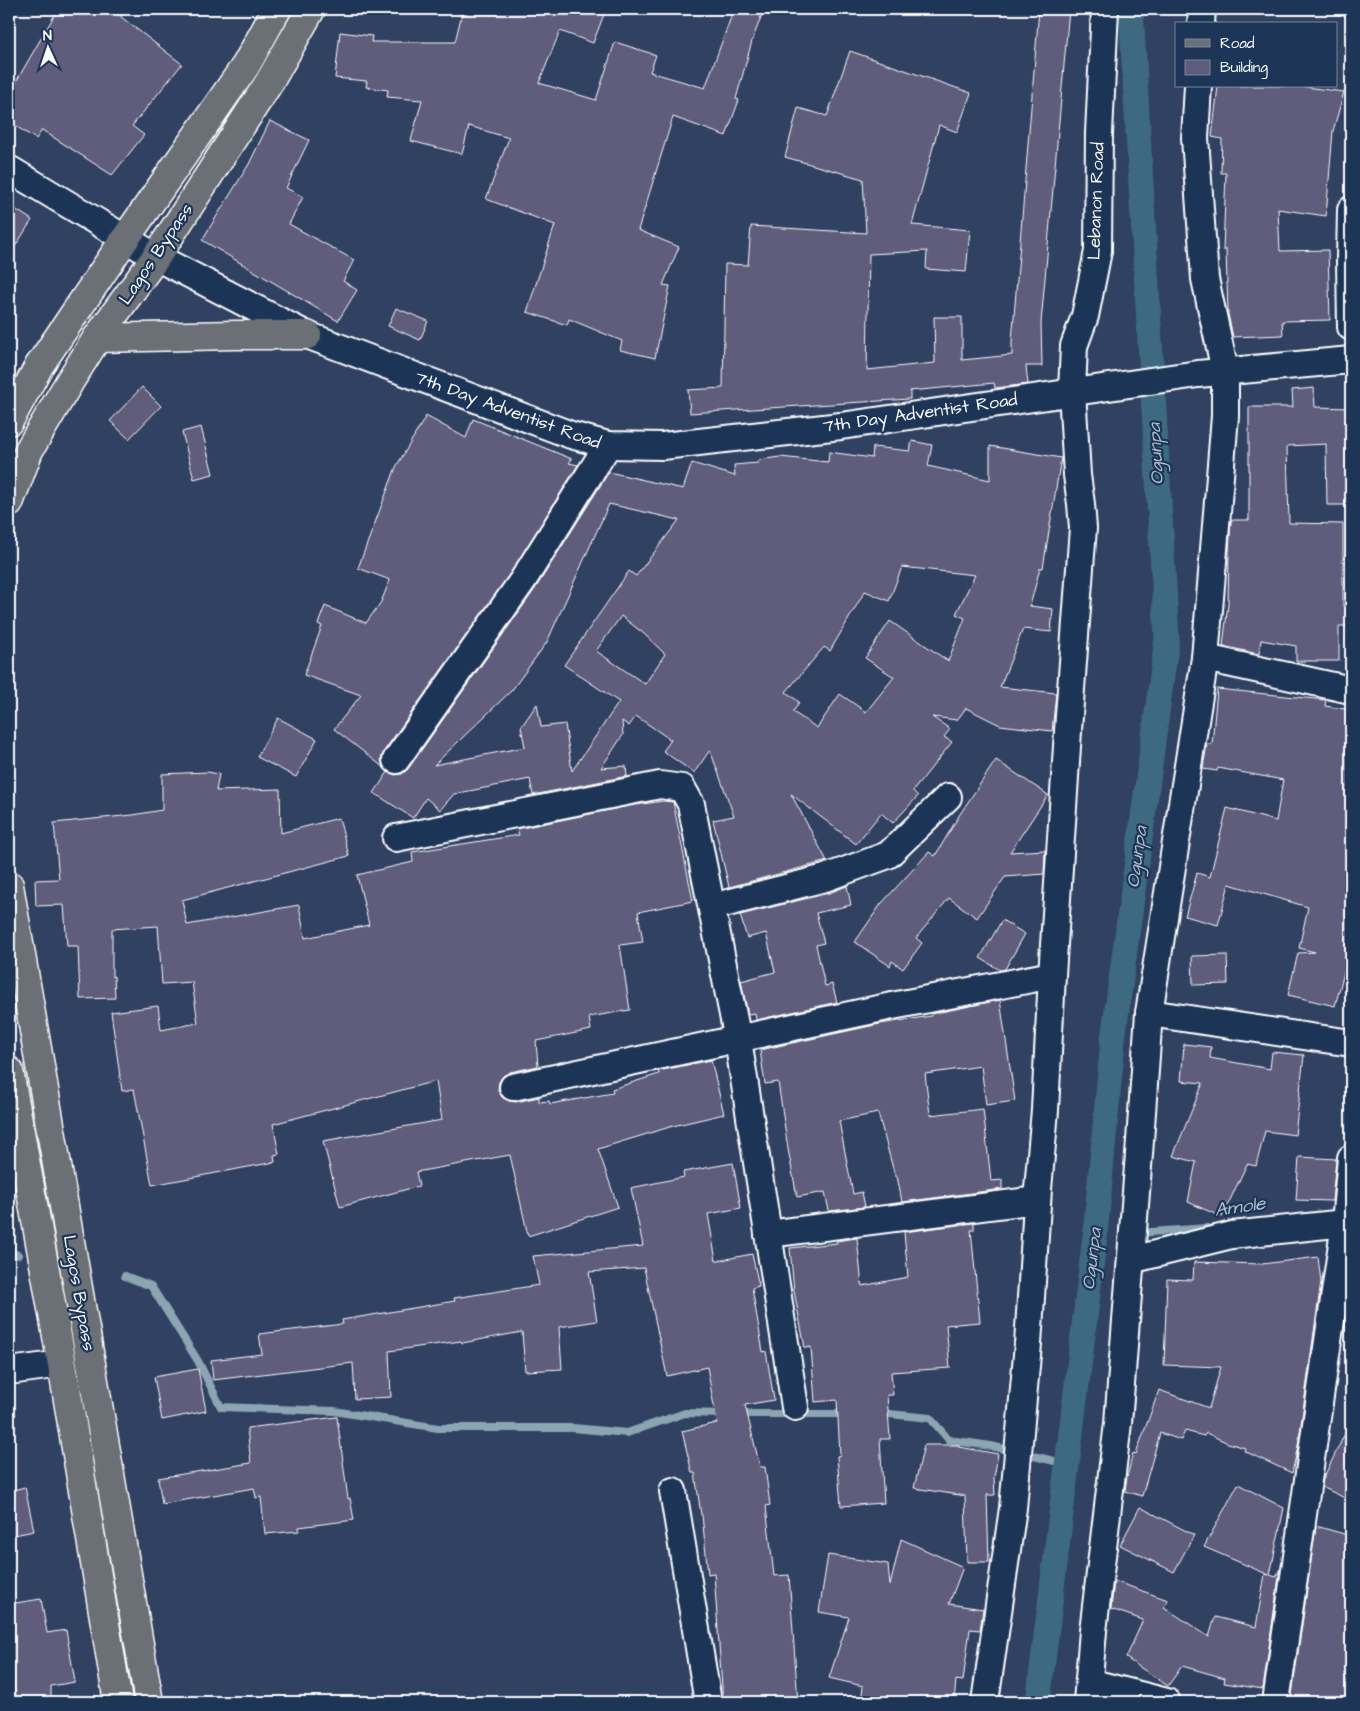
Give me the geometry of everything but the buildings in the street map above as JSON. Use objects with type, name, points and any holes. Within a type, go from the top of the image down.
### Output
[{"type":"main road","name":"Lagos Bypass","points":[[9,421],[39,366],[246,65],[277,9]]},
{"type":"main road","name":"Lagos Bypass","points":[[9,503],[29,450],[70,381],[97,338],[156,258],[270,81],[311,9]]},
{"type":"main road","points":[[97,338],[307,335]]},
{"type":"main road","name":"Lagos Bypass","points":[[9,885],[149,1702]]},
{"type":"main road","name":"Lagos Bypass","points":[[9,1072],[62,1364],[118,1702]]},
{"type":"street","name":"Lebanon Road","points":[[985,1702],[1013,1508],[1028,1344],[1045,1110],[1052,975],[1083,528],[1077,475],[1078,390],[1074,346],[1085,316],[1098,251],[1099,133],[1105,9]]},
{"type":"street","points":[[1201,22],[1202,9]]},
{"type":"street","points":[[1166,1702],[1088,1692],[1094,1622],[1118,1423],[1149,1013],[1205,658],[1225,416],[1225,371],[1206,279],[1195,138],[1198,88]]},
{"type":"street","name":"7th Day Adventist Road","points":[[9,169],[156,258],[307,335],[571,435],[608,446],[663,446],[841,426],[1198,374],[1351,360]]},
{"type":"street","points":[[1351,210],[1351,327]]},
{"type":"street","points":[[396,760],[523,580],[608,446]]},
{"type":"street","points":[[1205,658],[1351,690]]},
{"type":"street","points":[[396,838],[660,785],[682,788],[691,804],[738,1040],[795,1407]]},
{"type":"street","points":[[712,907],[825,878],[888,855],[948,797]]},
{"type":"street","points":[[513,1087],[892,1006],[1052,975]]},
{"type":"street","points":[[1149,1013],[1351,1043]]},
{"type":"street","points":[[1276,1702],[1348,1223],[1351,1158]]},
{"type":"street","points":[[768,1234],[1037,1200]]},
{"type":"street","points":[[1130,1260],[1232,1235],[1348,1223]]},
{"type":"street","points":[[9,1371],[62,1364]]},
{"type":"street","points":[[673,1491],[708,1702]]},
{"type":"waterway","name":"Ogunpa","points":[[1038,1702],[1095,1236],[1113,1039],[1167,639],[1131,9]]},
{"type":"waterway","name":"Amole","points":[[1137,1233],[1208,1228]]},
{"type":"waterway","points":[[9,1252],[18,1255]]},
{"type":"waterway","points":[[125,1276],[151,1286],[198,1361],[221,1407],[334,1411],[438,1428],[573,1428],[627,1433],[685,1413],[725,1414]]},
{"type":"waterway","points":[[879,1413],[930,1418],[949,1440],[991,1446],[1067,1464]]},
{"type":"waterway","points":[[737,1414],[848,1414]]}]
